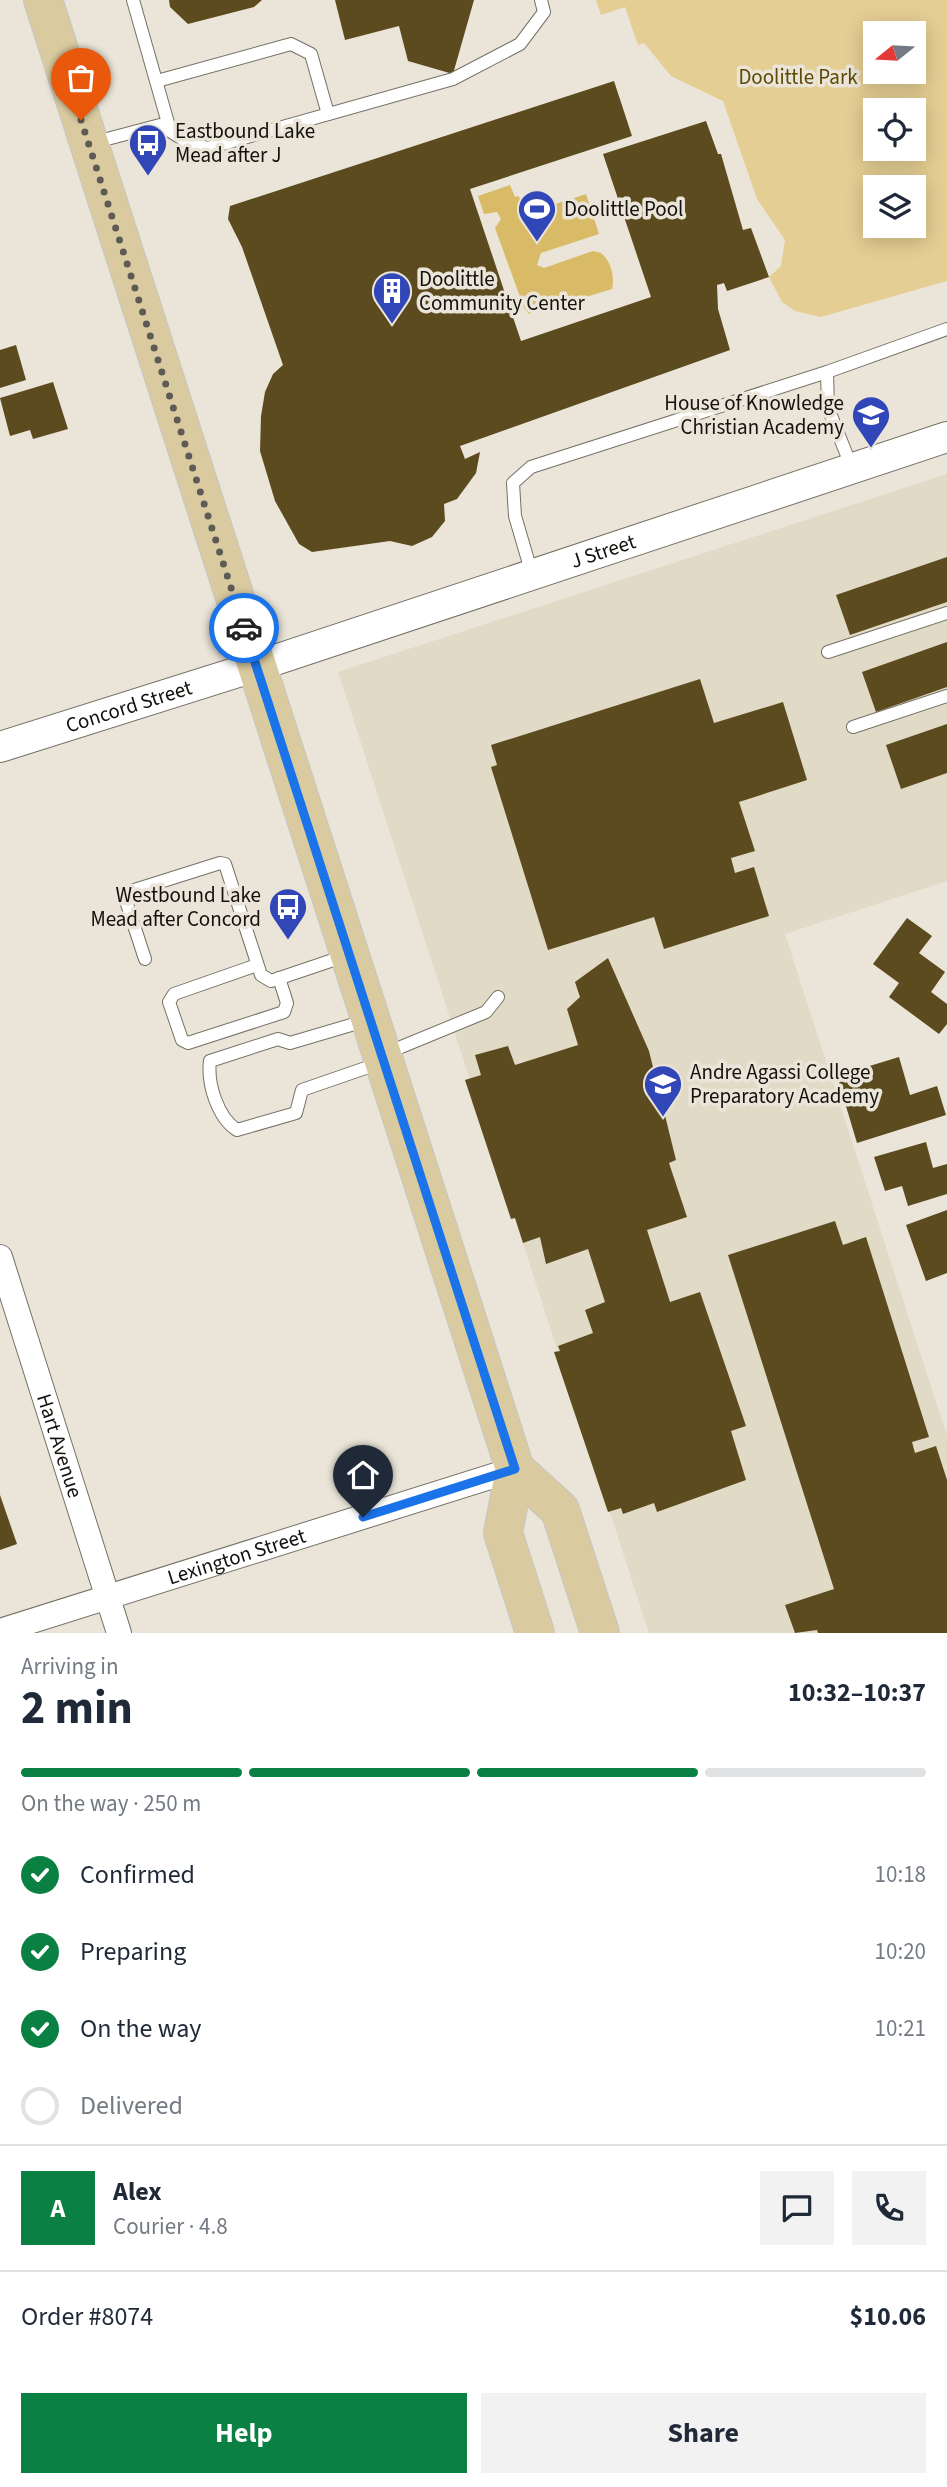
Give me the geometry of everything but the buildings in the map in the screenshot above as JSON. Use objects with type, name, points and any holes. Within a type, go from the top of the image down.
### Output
[{"type":"main road","points":[[43,0],[515,1469],[503,1533],[535,1633]]},
{"type":"main road","points":[[515,1469],[560,1510],[600,1633]]},
{"type":"street","name":"J Street","points":[[257,666],[947,437]]},
{"type":"street","name":"Concord Street","points":[[0,747],[257,666]]},
{"type":"street","name":"Hart Avenue","points":[[0,1259],[119,1633]]},
{"type":"street","name":"Lexington Street","points":[[0,1631],[515,1469]]},
{"type":"lane","points":[[134,0],[170,130]]},
{"type":"lane","points":[[89,144],[160,125],[189,143],[208,148],[453,79],[520,44],[544,12],[541,0]]},
{"type":"lane","points":[[157,81],[291,44],[311,54],[320,75],[328,114]]},
{"type":"lane","points":[[532,574],[515,516],[513,483],[531,467],[827,372],[947,329]]},
{"type":"lane","points":[[827,372],[828,408],[852,468]]},
{"type":"lane","points":[[828,652],[947,613]]},
{"type":"lane","points":[[853,727],[947,696]]},
{"type":"lane","points":[[145,959],[125,898],[128,892],[220,863],[225,864],[261,975],[271,981],[349,955]]},
{"type":"lane","points":[[257,965],[174,994],[169,1002],[182,1040],[188,1043],[284,1012],[287,1003],[279,978]]},
{"type":"lane","points":[[369,1019],[290,1044],[278,1039],[210,1061],[208,1073],[225,1122],[237,1130],[296,1113],[302,1090],[382,1059],[486,1012],[498,997]]},
{"type":"shaded area","name":"Doolittle Pool","points":[[510,185],[515,197],[518,196],[531,212],[586,194],[599,234],[541,253],[537,265],[544,268],[593,251],[601,253],[611,270],[612,289],[529,314],[524,308],[495,228],[501,219],[497,212],[484,214],[478,196]]},
{"type":"shaded area","name":"Andre Agassi College Preparatory Academy","points":[[947,474],[947,881],[785,934],[947,1436],[947,1633],[649,1633],[338,672]]},
{"type":"green space","name":"Doolittle Park","points":[[596,0],[947,0],[947,281],[821,317],[795,311],[782,302],[769,277],[781,266],[785,240],[757,199],[723,101],[671,76],[644,43],[638,45],[625,7],[601,15]]},
{"type":"way so far","points":[[81,120],[244,628]]},
{"type":"place","name":"Eastbound Lake Mead after J","points":[[148,177]]},
{"type":"place","name":"Doolittle Pool","points":[[537,243]]},
{"type":"place","name":"Doolittle Community Center","points":[[392,325]]},
{"type":"place","name":"House of Knowledge Christian Academy","points":[[871,449]]},
{"type":"place","name":"Westbound Lake Mead after Concord","points":[[288,941]]},
{"type":"place","name":"Andre Agassi College Preparatory Academy","points":[[663,1118]]},
{"type":"route","points":[[244,628],[515,1469],[363,1517]]}]
